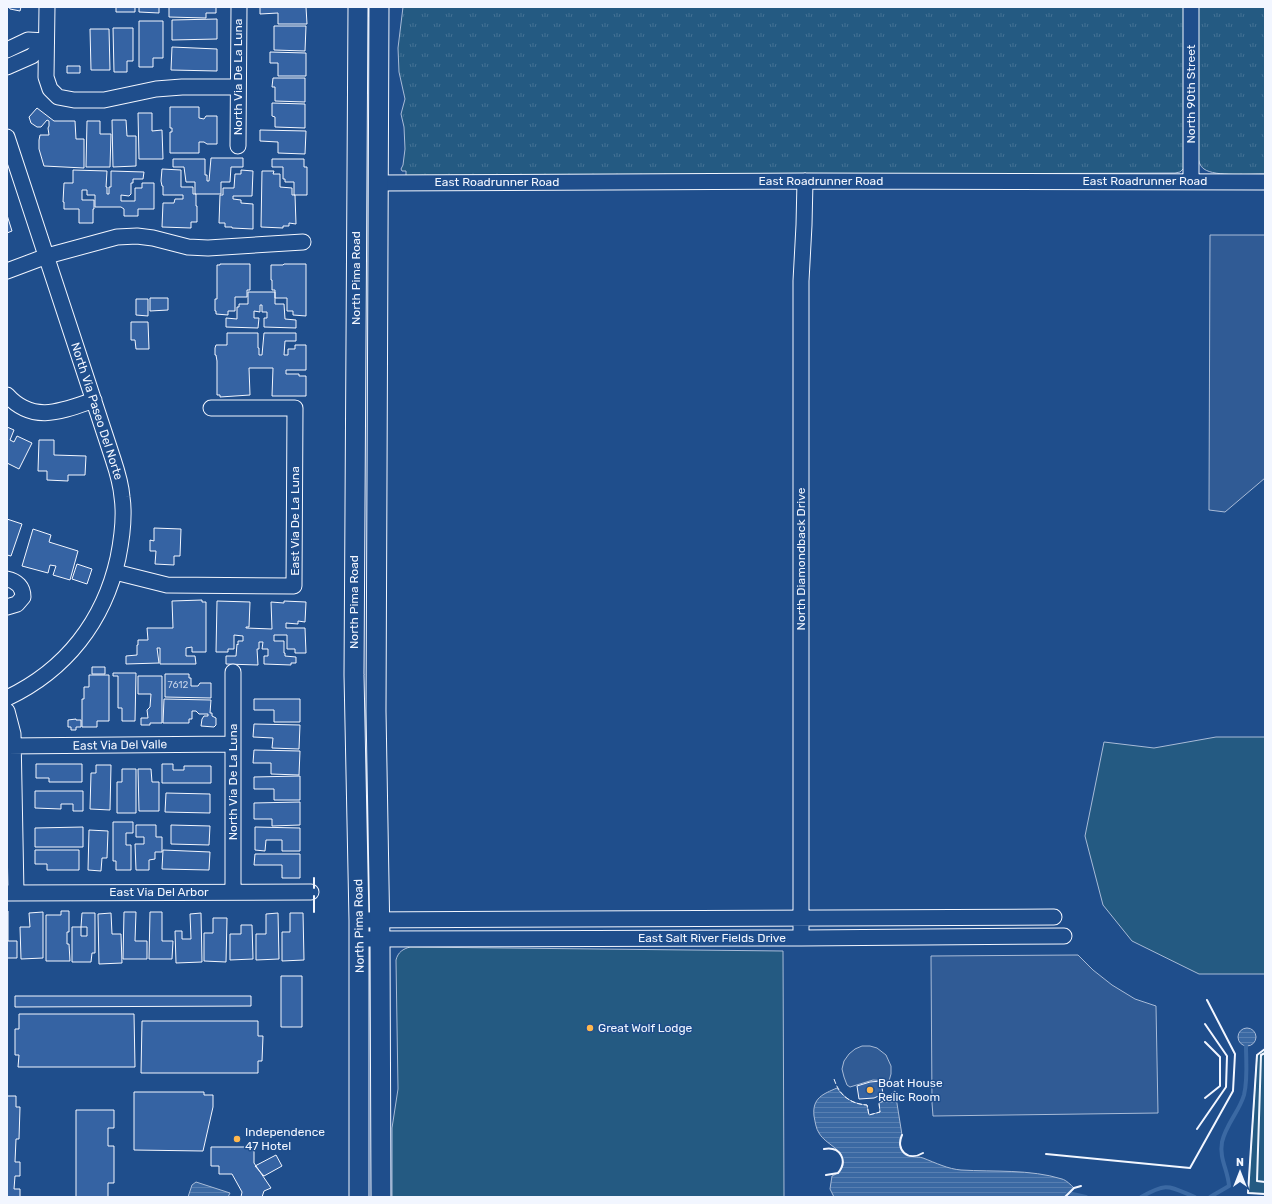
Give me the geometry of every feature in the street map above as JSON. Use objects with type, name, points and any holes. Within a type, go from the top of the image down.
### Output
[{"type":"main road","name":"North Pima Road","points":[[358,7],[354,675],[359,920],[359,1197]]},
{"type":"main road","name":"North Pima Road","points":[[379,7],[376,711],[380,920],[381,1195]]},
{"type":"street","points":[[47,7],[46,77],[50,89],[58,97],[74,100],[104,100],[156,89],[182,87],[238,87]]},
{"type":"street","name":"North Via De La Luna","points":[[238,146],[239,7]]},
{"type":"street","name":"North 90th Street","points":[[1191,7],[1191,181]]},
{"type":"street","points":[[7,50],[28,40],[46,41]]},
{"type":"street","points":[[7,67],[32,56],[46,41]]},
{"type":"street","name":"North Via Paseo Del Norte","points":[[7,137],[119,478],[122,498],[123,529],[115,572],[109,591],[94,621],[80,640],[51,671],[7,698]]},
{"type":"street","name":"East Roadrunner Road","points":[[378,183],[805,181],[1265,182]]},
{"type":"street","name":"North Diamondback Drive","points":[[801,938],[801,282],[805,181]]},
{"type":"street","points":[[7,271],[47,256],[117,237],[137,236],[153,238],[195,248],[303,242]]},
{"type":"street","points":[[7,395],[14,403],[23,409],[38,413],[67,410],[94,400]]},
{"type":"street","name":"East Via De La Luna","points":[[115,572],[167,585],[294,586],[295,408],[211,408]]},
{"type":"street","points":[[7,579],[12,580],[20,586],[23,597],[17,604],[7,608]]},
{"type":"street","name":"North Via De La Luna","points":[[233,672],[233,892]]},
{"type":"street","points":[[7,711],[13,734],[10,746],[12,893]]},
{"type":"street","name":"East Via Del Valle","points":[[10,746],[233,744]]},
{"type":"street","name":"East Via Del Arbor","points":[[12,893],[311,892]]},
{"type":"street","name":"East Salt River Fields Drive","points":[[359,920],[1054,917]]},
{"type":"street","name":"East Salt River Fields Drive","points":[[359,939],[1064,936]]},
{"type":"green space","points":[[403,7],[1184,7],[1184,168],[1180,172],[1175,173],[406,176],[406,171],[402,171],[401,169],[405,149],[404,127],[401,114],[405,99],[399,72],[398,48]]},
{"type":"green space","points":[[1198,7],[1265,7],[1265,174],[1209,172],[1202,167],[1199,162]]},
{"type":"green space","points":[[1216,737],[1265,737],[1265,974],[1199,974],[1132,941],[1103,905],[1085,836],[1104,742],[1154,748]]},
{"type":"green space","name":"Great Wolf Lodge","points":[[410,947],[783,951],[784,1197],[392,1197],[392,1128],[398,1089],[396,960],[401,951]]},
{"type":"green space","points":[[1265,1049],[1265,1194],[1248,1193],[1257,1055]]},
{"type":"shaded area","points":[[1210,235],[1265,235],[1265,478],[1225,512],[1209,510]]},
{"type":"shaded area","points":[[1078,955],[1093,970],[1112,985],[1135,999],[1156,1006],[1158,1113],[933,1116],[931,956]]},
{"type":"shaded area","points":[[1247,1028],[1253,1031],[1256,1037],[1253,1043],[1247,1046],[1241,1043],[1238,1037],[1241,1031]]},
{"type":"shaded area","points":[[862,1046],[877,1048],[886,1055],[891,1066],[889,1081],[873,1080],[850,1087],[847,1085],[842,1069],[844,1061],[855,1049]]},
{"type":"shaded area","points":[[837,1088],[850,1100],[867,1105],[869,1115],[880,1112],[879,1103],[895,1091],[902,1135],[900,1145],[902,1150],[908,1155],[923,1158],[942,1166],[956,1169],[974,1171],[1025,1172],[1050,1176],[1064,1180],[1074,1188],[1065,1197],[834,1197],[830,1189],[832,1176],[841,1170],[843,1158],[841,1154],[822,1137],[818,1131],[816,1127],[814,1110],[817,1101],[823,1095]]},
{"type":"shaded area","points":[[196,1182],[230,1193],[228,1197],[188,1197],[192,1185]]},
{"type":"building","points":[[9,7],[21,7],[20,11],[10,9]]},
{"type":"building","points":[[116,7],[135,7],[135,12],[116,12]]},
{"type":"building","points":[[139,7],[159,7],[159,13],[139,12]]},
{"type":"building","points":[[169,7],[216,7],[216,13],[206,13],[206,18],[169,17]]},
{"type":"building","points":[[260,7],[306,7],[307,24],[278,24],[278,13],[260,14]]},
{"type":"building","points":[[217,19],[217,39],[172,40],[172,20]]},
{"type":"building","points":[[139,21],[163,21],[163,58],[153,58],[153,67],[139,67]]},
{"type":"building","points":[[274,26],[306,26],[305,51],[274,50]]},
{"type":"building","points":[[113,28],[133,28],[133,61],[127,61],[127,72],[114,72]]},
{"type":"building","points":[[90,29],[109,29],[110,70],[91,70]]},
{"type":"building","points":[[172,47],[217,49],[217,71],[171,70]]},
{"type":"building","points":[[270,52],[306,53],[306,76],[278,76],[278,63],[270,63]]},
{"type":"building","points":[[67,66],[80,66],[80,73],[67,73]]},
{"type":"building","points":[[273,78],[305,78],[305,102],[275,101],[275,87],[272,87]]},
{"type":"building","points":[[272,103],[305,104],[305,128],[275,127],[275,117],[272,116]]},
{"type":"building","points":[[170,107],[199,107],[199,118],[204,119],[206,116],[217,116],[217,144],[199,142],[199,153],[170,153],[170,132],[172,132],[172,128],[170,128]]},
{"type":"building","points":[[37,108],[54,121],[75,121],[76,139],[84,139],[84,168],[44,166],[39,149],[39,140],[40,135],[49,135],[49,121],[47,120],[41,127],[37,127],[31,123],[29,117]]},
{"type":"building","points":[[138,113],[152,113],[152,131],[162,130],[163,159],[139,159]]},
{"type":"building","points":[[112,120],[126,120],[127,136],[136,136],[136,166],[113,167]]},
{"type":"building","points":[[87,121],[100,121],[100,134],[111,134],[110,167],[86,167]]},
{"type":"building","points":[[260,130],[306,131],[305,154],[278,153],[278,142],[260,141]]},
{"type":"building","points":[[211,158],[243,158],[243,167],[231,167],[230,182],[221,182],[221,194],[195,194],[195,182],[186,182],[184,167],[173,167],[173,159],[205,159],[205,175],[207,175],[207,181],[209,181]]},
{"type":"building","points":[[272,159],[304,159],[304,167],[307,167],[307,195],[294,195],[294,182],[285,182],[285,179],[283,179],[283,167],[272,167]]},
{"type":"building","points":[[162,169],[181,170],[181,187],[193,187],[193,194],[196,194],[197,222],[191,222],[191,228],[162,227],[163,203],[174,203],[175,199],[183,199],[183,195],[163,195],[163,186],[161,181]]},
{"type":"building","points":[[73,170],[107,171],[107,194],[109,194],[109,187],[111,187],[111,171],[144,172],[143,179],[133,179],[133,183],[131,183],[131,194],[129,196],[121,195],[121,201],[135,201],[135,188],[142,188],[142,183],[154,183],[154,209],[138,209],[138,216],[124,216],[124,209],[121,207],[95,207],[95,195],[87,195],[87,190],[82,190],[82,200],[94,200],[93,223],[79,223],[79,209],[64,209],[63,202],[64,183],[73,183]]},
{"type":"building","points":[[241,170],[253,171],[252,196],[233,196],[233,199],[241,200],[241,203],[253,204],[253,229],[225,227],[225,223],[219,223],[220,195],[223,195],[223,188],[234,188],[235,174],[241,174]]},
{"type":"building","points":[[262,171],[274,171],[273,174],[280,174],[280,187],[292,188],[292,195],[295,195],[296,224],[289,223],[289,226],[283,226],[283,228],[261,227]]},
{"type":"building","points":[[7,215],[12,231],[7,233]]},
{"type":"building","points":[[250,264],[250,290],[247,290],[247,297],[235,297],[235,311],[228,311],[228,315],[216,314],[215,311],[215,299],[217,299],[217,265]]},
{"type":"building","points":[[306,264],[306,316],[293,315],[293,311],[287,311],[287,298],[275,298],[275,290],[272,290],[271,265]]},
{"type":"building","points":[[248,292],[275,292],[275,304],[284,304],[285,319],[296,320],[296,328],[264,327],[264,318],[267,318],[267,312],[262,312],[262,305],[260,305],[260,312],[254,311],[254,318],[259,318],[258,328],[226,327],[226,318],[237,319],[237,307],[239,307],[239,304],[248,304]]},
{"type":"building","points":[[150,298],[168,298],[168,310],[150,311]]},
{"type":"building","points":[[136,299],[148,299],[148,316],[136,315]]},
{"type":"building","points":[[131,322],[148,322],[149,349],[136,349],[135,340],[131,340]]},
{"type":"building","points":[[227,333],[258,333],[259,355],[262,355],[264,333],[296,333],[296,341],[285,341],[284,355],[288,355],[288,349],[295,349],[295,345],[306,345],[306,370],[286,370],[286,374],[299,374],[299,376],[306,376],[306,396],[272,396],[273,368],[249,368],[250,395],[220,397],[220,395],[217,395],[217,361],[215,348],[216,345],[227,345]]},
{"type":"building","points":[[7,427],[14,430],[10,440],[14,442],[17,436],[32,443],[19,469],[7,463]]},
{"type":"building","points":[[39,440],[54,440],[54,455],[86,456],[85,475],[68,475],[68,481],[47,480],[47,471],[38,471]]},
{"type":"building","points":[[7,519],[22,524],[11,556],[7,555]]},
{"type":"building","points":[[154,528],[181,529],[180,556],[174,556],[174,565],[155,564],[156,551],[150,551],[150,540],[154,541]]},
{"type":"building","points":[[33,529],[51,535],[49,542],[78,551],[70,580],[53,575],[56,566],[50,565],[48,573],[22,566]]},
{"type":"building","points":[[77,564],[92,569],[87,584],[72,579]]},
{"type":"building","points":[[202,600],[202,602],[206,602],[206,652],[192,652],[192,647],[186,648],[186,656],[195,656],[196,664],[160,664],[160,648],[157,648],[159,663],[126,664],[126,656],[137,655],[138,640],[148,640],[147,628],[173,628],[172,601]]},
{"type":"building","points":[[217,601],[250,602],[249,627],[246,628],[272,629],[271,602],[306,602],[305,622],[298,621],[298,624],[286,623],[286,628],[305,628],[306,653],[295,653],[295,649],[287,649],[287,635],[274,635],[274,641],[284,641],[285,656],[296,657],[296,663],[291,663],[291,665],[264,664],[264,656],[268,656],[268,649],[262,649],[263,642],[259,642],[259,649],[257,649],[258,665],[226,664],[226,656],[236,656],[238,641],[243,641],[243,636],[234,635],[234,649],[228,649],[228,652],[216,652]]},
{"type":"building","points":[[92,667],[105,667],[105,674],[92,674]]},
{"type":"building","points":[[113,673],[136,673],[135,721],[122,721],[122,708],[118,708],[118,676],[113,676]]},
{"type":"building","points":[[165,674],[189,674],[189,678],[191,678],[191,686],[198,686],[200,683],[211,683],[211,698],[165,697]]},
{"type":"building","points":[[89,675],[109,675],[109,721],[97,721],[97,727],[82,727],[82,699],[84,699],[84,687],[89,687]]},
{"type":"building","points":[[138,676],[162,676],[162,723],[141,725],[141,718],[148,718],[147,710],[150,707],[151,694],[138,694]]},
{"type":"building","points":[[164,699],[211,700],[210,713],[212,713],[212,716],[216,718],[216,725],[214,727],[201,726],[202,719],[204,716],[208,716],[208,714],[199,714],[196,711],[192,711],[192,719],[189,719],[189,723],[163,723]]},
{"type":"building","points":[[254,699],[300,699],[300,722],[274,722],[274,710],[254,710]]},
{"type":"building","points":[[68,720],[81,720],[81,727],[76,727],[76,730],[71,730],[71,727],[68,727]]},
{"type":"building","points":[[254,724],[300,725],[299,749],[272,748],[273,738],[253,737]]},
{"type":"building","points":[[254,750],[300,751],[299,775],[271,774],[271,763],[253,763]]},
{"type":"building","points":[[36,764],[82,764],[82,782],[49,782],[49,778],[36,778]]},
{"type":"building","points":[[162,764],[173,764],[173,770],[184,770],[184,766],[211,766],[211,783],[162,783]]},
{"type":"building","points":[[96,765],[111,765],[110,810],[90,809],[91,773],[96,773]]},
{"type":"building","points":[[122,769],[136,769],[136,813],[117,813],[117,782],[122,782]]},
{"type":"building","points":[[138,769],[151,769],[152,782],[159,782],[159,811],[139,811]]},
{"type":"building","points":[[300,776],[300,800],[274,800],[274,789],[254,789],[254,777]]},
{"type":"building","points":[[35,791],[83,791],[83,811],[73,811],[73,804],[61,804],[61,809],[35,808]]},
{"type":"building","points":[[166,793],[210,794],[210,813],[165,812]]},
{"type":"building","points":[[300,802],[300,825],[272,826],[272,819],[254,819],[254,803]]},
{"type":"building","points":[[113,822],[133,822],[133,833],[126,833],[126,845],[131,845],[131,870],[116,870],[116,861],[113,861]]},
{"type":"building","points":[[136,825],[156,825],[156,837],[162,837],[162,852],[155,852],[155,859],[149,860],[149,870],[136,870],[135,844],[144,844],[144,837],[136,837]]},
{"type":"building","points":[[171,825],[210,826],[209,845],[171,844]]},
{"type":"building","points":[[83,827],[83,847],[35,847],[35,828]]},
{"type":"building","points":[[255,827],[300,828],[300,851],[282,851],[282,840],[266,840],[265,851],[255,850]]},
{"type":"building","points":[[89,830],[108,831],[107,858],[102,858],[101,871],[88,870]]},
{"type":"building","points":[[35,850],[79,850],[79,870],[47,870],[47,864],[35,864]]},
{"type":"building","points":[[163,850],[210,852],[209,870],[162,869]]},
{"type":"building","points":[[255,854],[300,854],[300,878],[282,878],[282,865],[254,865]]},
{"type":"building","points":[[7,911],[8,941],[17,941],[17,958],[7,958]]},
{"type":"building","points":[[61,911],[69,911],[69,932],[67,932],[67,944],[69,944],[70,961],[46,961],[46,915],[61,915]]},
{"type":"building","points":[[43,912],[43,958],[21,959],[20,927],[30,927],[29,913]]},
{"type":"building","points":[[124,912],[136,912],[135,941],[147,941],[147,959],[123,959]]},
{"type":"building","points":[[150,912],[162,912],[162,941],[173,941],[172,959],[149,959]]},
{"type":"building","points":[[82,913],[95,913],[95,953],[92,953],[91,962],[72,962],[72,927],[81,927]],"holes":[[[81,927],[87,927],[87,936],[81,936]]]},
{"type":"building","points":[[111,913],[112,934],[121,934],[122,963],[99,964],[98,914]]},
{"type":"building","points":[[201,913],[202,962],[176,963],[175,931],[182,931],[182,939],[191,939],[190,914]]},
{"type":"building","points":[[278,913],[279,959],[256,960],[256,934],[266,934],[266,914]]},
{"type":"building","points":[[290,913],[303,913],[304,960],[282,961],[282,932],[290,932]]},
{"type":"building","points":[[213,918],[227,918],[226,962],[204,961],[204,933],[213,933]]},
{"type":"building","points":[[241,925],[252,925],[253,959],[230,960],[230,934],[241,934]]},
{"type":"building","points":[[281,976],[302,976],[302,1027],[281,1027]]},
{"type":"building","points":[[15,996],[251,996],[251,1006],[15,1007]]},
{"type":"building","points":[[19,1014],[134,1014],[135,1067],[18,1067],[19,1055],[15,1055],[15,1029],[19,1029]]},
{"type":"building","points":[[142,1021],[258,1021],[258,1036],[263,1036],[262,1061],[258,1061],[258,1073],[141,1073]]},
{"type":"building","name":"Boat House Relic Room","points":[[881,1081],[883,1094],[874,1098],[859,1099],[857,1086],[870,1082]]},
{"type":"building","points":[[134,1092],[204,1092],[204,1095],[213,1095],[213,1107],[203,1151],[134,1150]]},
{"type":"building","points":[[7,1096],[16,1096],[16,1107],[20,1107],[19,1139],[16,1139],[15,1162],[20,1162],[20,1176],[15,1176],[14,1189],[20,1189],[20,1197],[7,1197]]},
{"type":"building","points":[[76,1110],[114,1110],[114,1128],[108,1128],[108,1146],[114,1146],[114,1183],[108,1183],[108,1197],[76,1197]]},
{"type":"building","points":[[211,1147],[254,1147],[254,1163],[271,1188],[264,1191],[262,1197],[241,1197],[242,1192],[232,1174],[219,1174],[219,1166],[211,1166]]},
{"type":"building","points":[[276,1155],[282,1166],[264,1176],[255,1166]]},
{"type":"waterway","points":[[1210,1197],[1229,1186],[1221,1148],[1226,1129],[1244,1095],[1246,1076],[1246,1046]]},
{"type":"waterway","points":[[1141,1197],[1157,1189],[1168,1187],[1195,1197]]},
{"type":"waterway","points":[[1068,1193],[1086,1197]]},
{"type":"fence","points":[[834,1079],[839,1090],[846,1098],[855,1103],[867,1105],[869,1115],[880,1112],[879,1103],[895,1091]]},
{"type":"wall","points":[[314,878],[314,888]]},
{"type":"wall","points":[[314,896],[314,912]]},
{"type":"wall","points":[[1046,1154],[1190,1168],[1233,1091],[1235,1054],[1207,1000]]},
{"type":"wall","points":[[1197,1129],[1226,1087],[1227,1056],[1205,1024]]},
{"type":"wall","points":[[1205,1042],[1220,1057],[1220,1086],[1205,1098]]},
{"type":"wall","points":[[1265,1049],[1257,1055],[1248,1193],[1265,1194]]},
{"type":"wall","points":[[1265,1053],[1261,1055],[1257,1181],[1265,1182]]},
{"type":"wall","points":[[902,1135],[900,1145],[904,1153],[912,1156],[923,1153]]},
{"type":"wall","points":[[824,1149],[839,1152],[842,1159],[841,1168],[838,1173],[826,1175]]},
{"type":"wall","points":[[1065,1197],[1074,1188],[1081,1186]]},
{"type":"place","name":"Great Wolf Lodge","points":[[590,1028]]},
{"type":"place","name":"Boat House Relic Room","points":[[870,1090]]},
{"type":"place","name":"Independence 47 Hotel","points":[[237,1139]]}]
